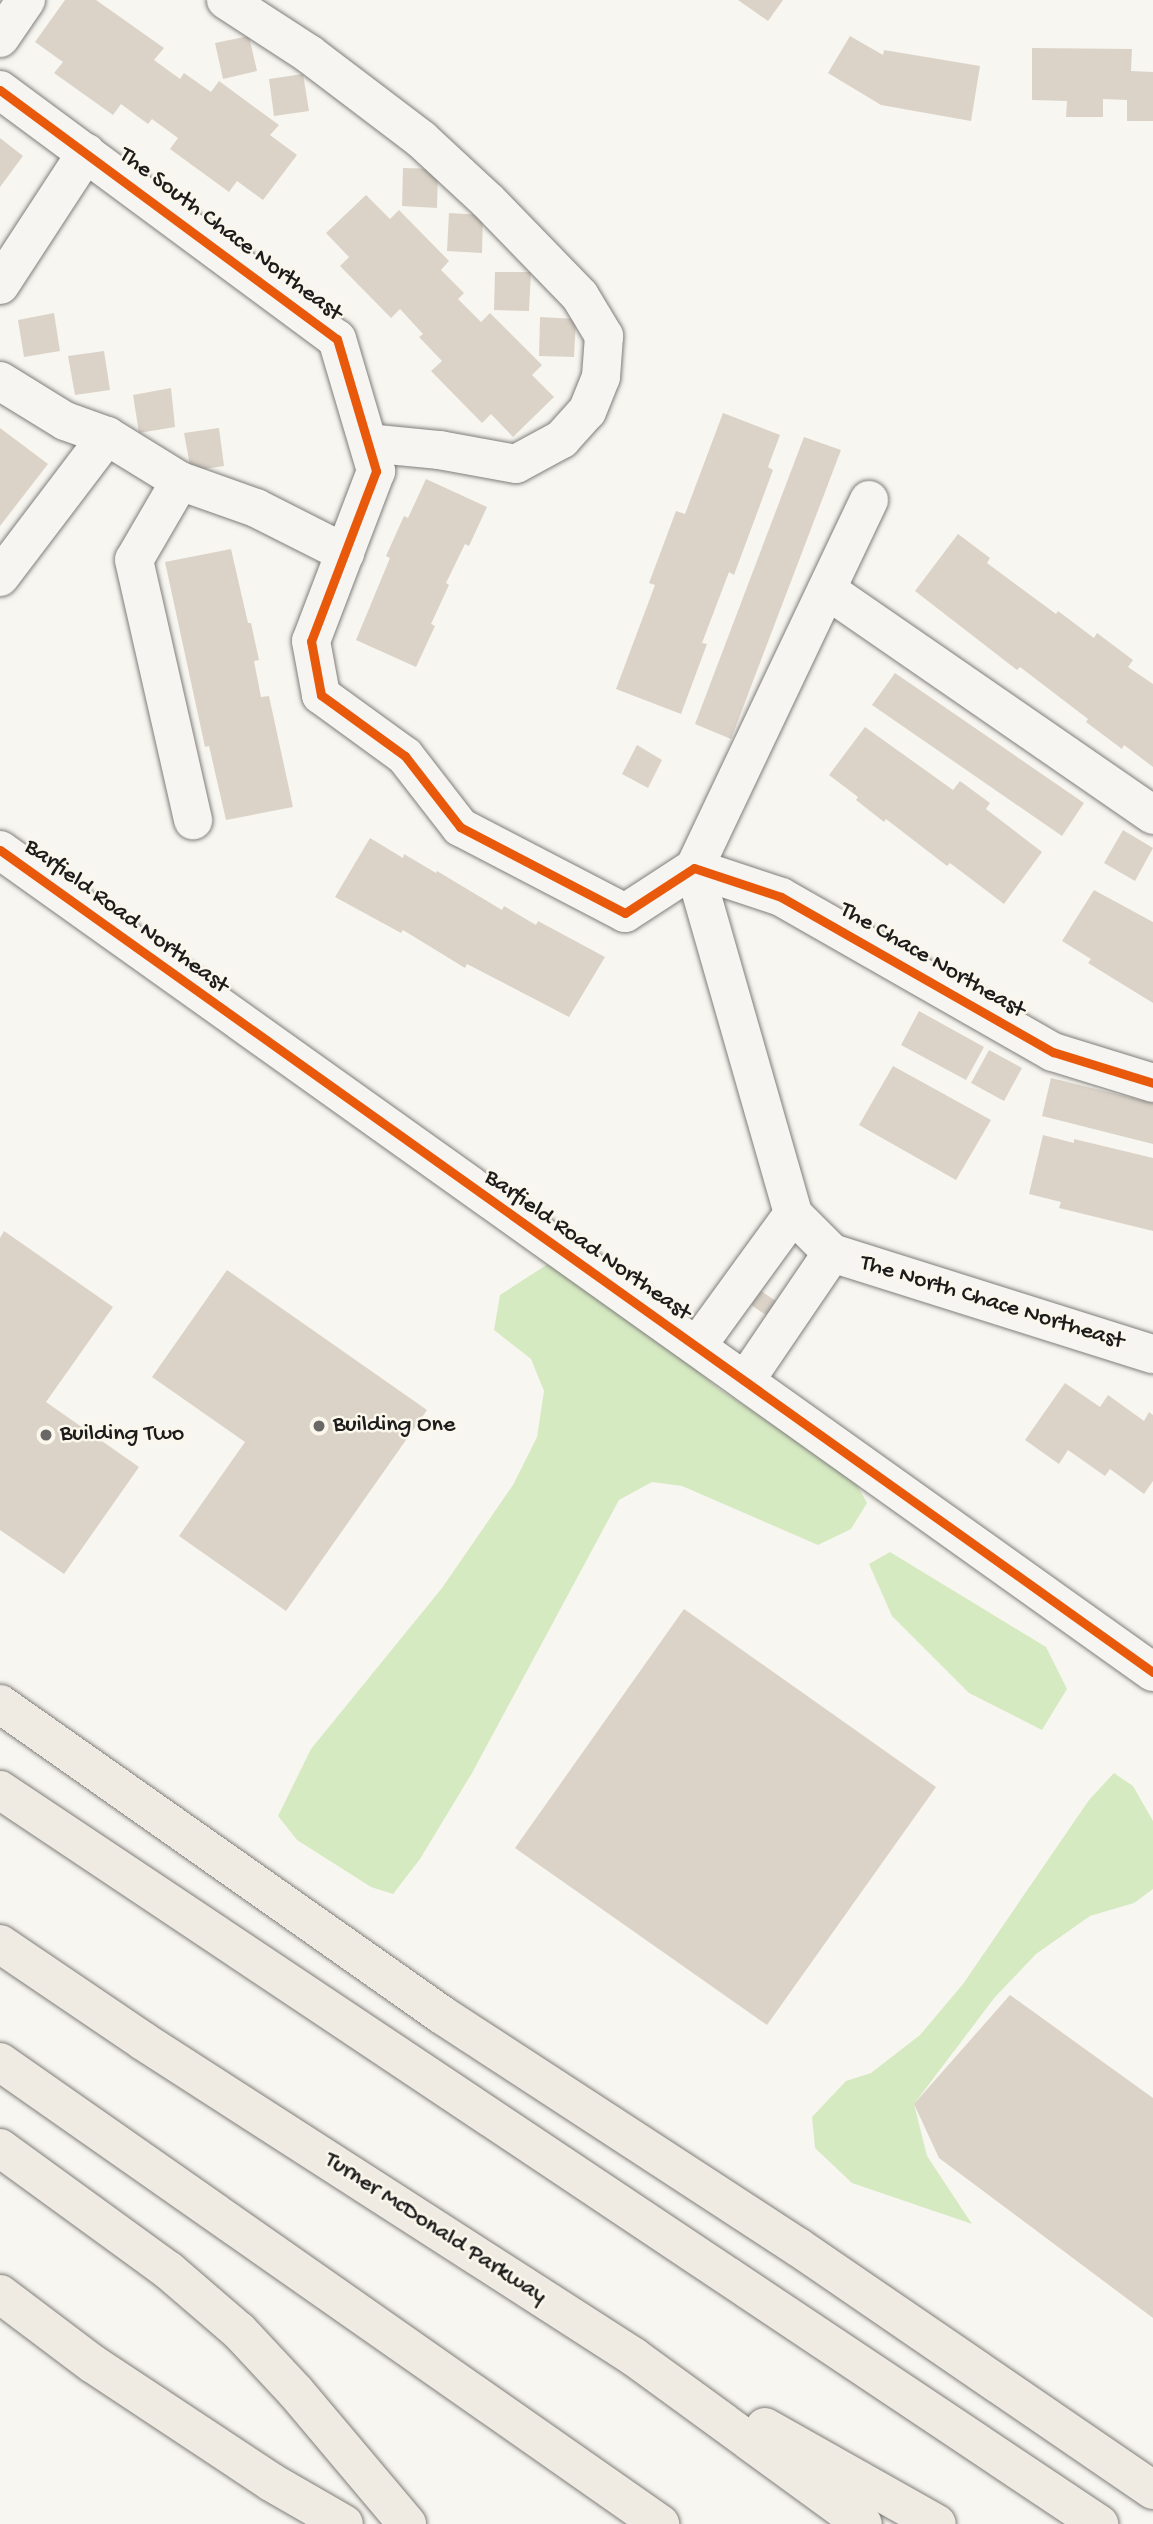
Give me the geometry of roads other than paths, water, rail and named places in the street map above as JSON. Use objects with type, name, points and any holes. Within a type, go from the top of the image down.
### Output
[{"type":"highway","points":[[0,1704],[442,2015],[843,2277],[1153,2490]]},
{"type":"highway","points":[[0,1790],[1099,2524]]},
{"type":"highway","name":"Turner McDonald Parkway","points":[[0,1944],[143,2041],[634,2357],[863,2524]]},
{"type":"highway","points":[[0,2062],[660,2524]]},
{"type":"highway","points":[[0,2148],[168,2270],[239,2331],[295,2391],[407,2524]]},
{"type":"highway","points":[[0,2294],[93,2364],[271,2482],[344,2524]]},
{"type":"highway","points":[[634,2357],[913,2508],[937,2524]]},
{"type":"street","points":[[0,38],[26,0]]},
{"type":"street","points":[[226,0],[309,54],[421,139],[488,201],[580,296],[604,336],[601,377],[587,411],[562,439],[516,464],[439,450],[368,443]]},
{"type":"street","name":"The South Chace Northeast","points":[[0,90],[337,339],[376,471],[312,641],[321,695],[405,756],[460,827],[625,913],[694,868]]},
{"type":"street","name":"The South Chace Northeast","points":[[0,285],[86,153]]},
{"type":"street","points":[[0,381],[65,421],[107,436],[180,481],[256,508],[345,553]]},
{"type":"street","points":[[0,577],[107,436]]},
{"type":"street","points":[[180,481],[134,560],[193,820]]},
{"type":"street","points":[[745,1381],[832,1253],[793,1214],[694,868],[869,500]]},
{"type":"street","points":[[827,590],[1153,815]]},
{"type":"street","name":"Barfield Road Northeast","points":[[0,850],[1153,1672]]},
{"type":"street","name":"The Chace Northeast","points":[[694,868],[781,897],[1053,1052],[1153,1083]]},
{"type":"street","points":[[696,1346],[793,1214]]},
{"type":"street","name":"The North Chace Northeast","points":[[832,1253],[1153,1354]]},
{"type":"place","name":"Building One","points":[[319,1426]]},
{"type":"place","name":"Building Two","points":[[46,1435]]}]
